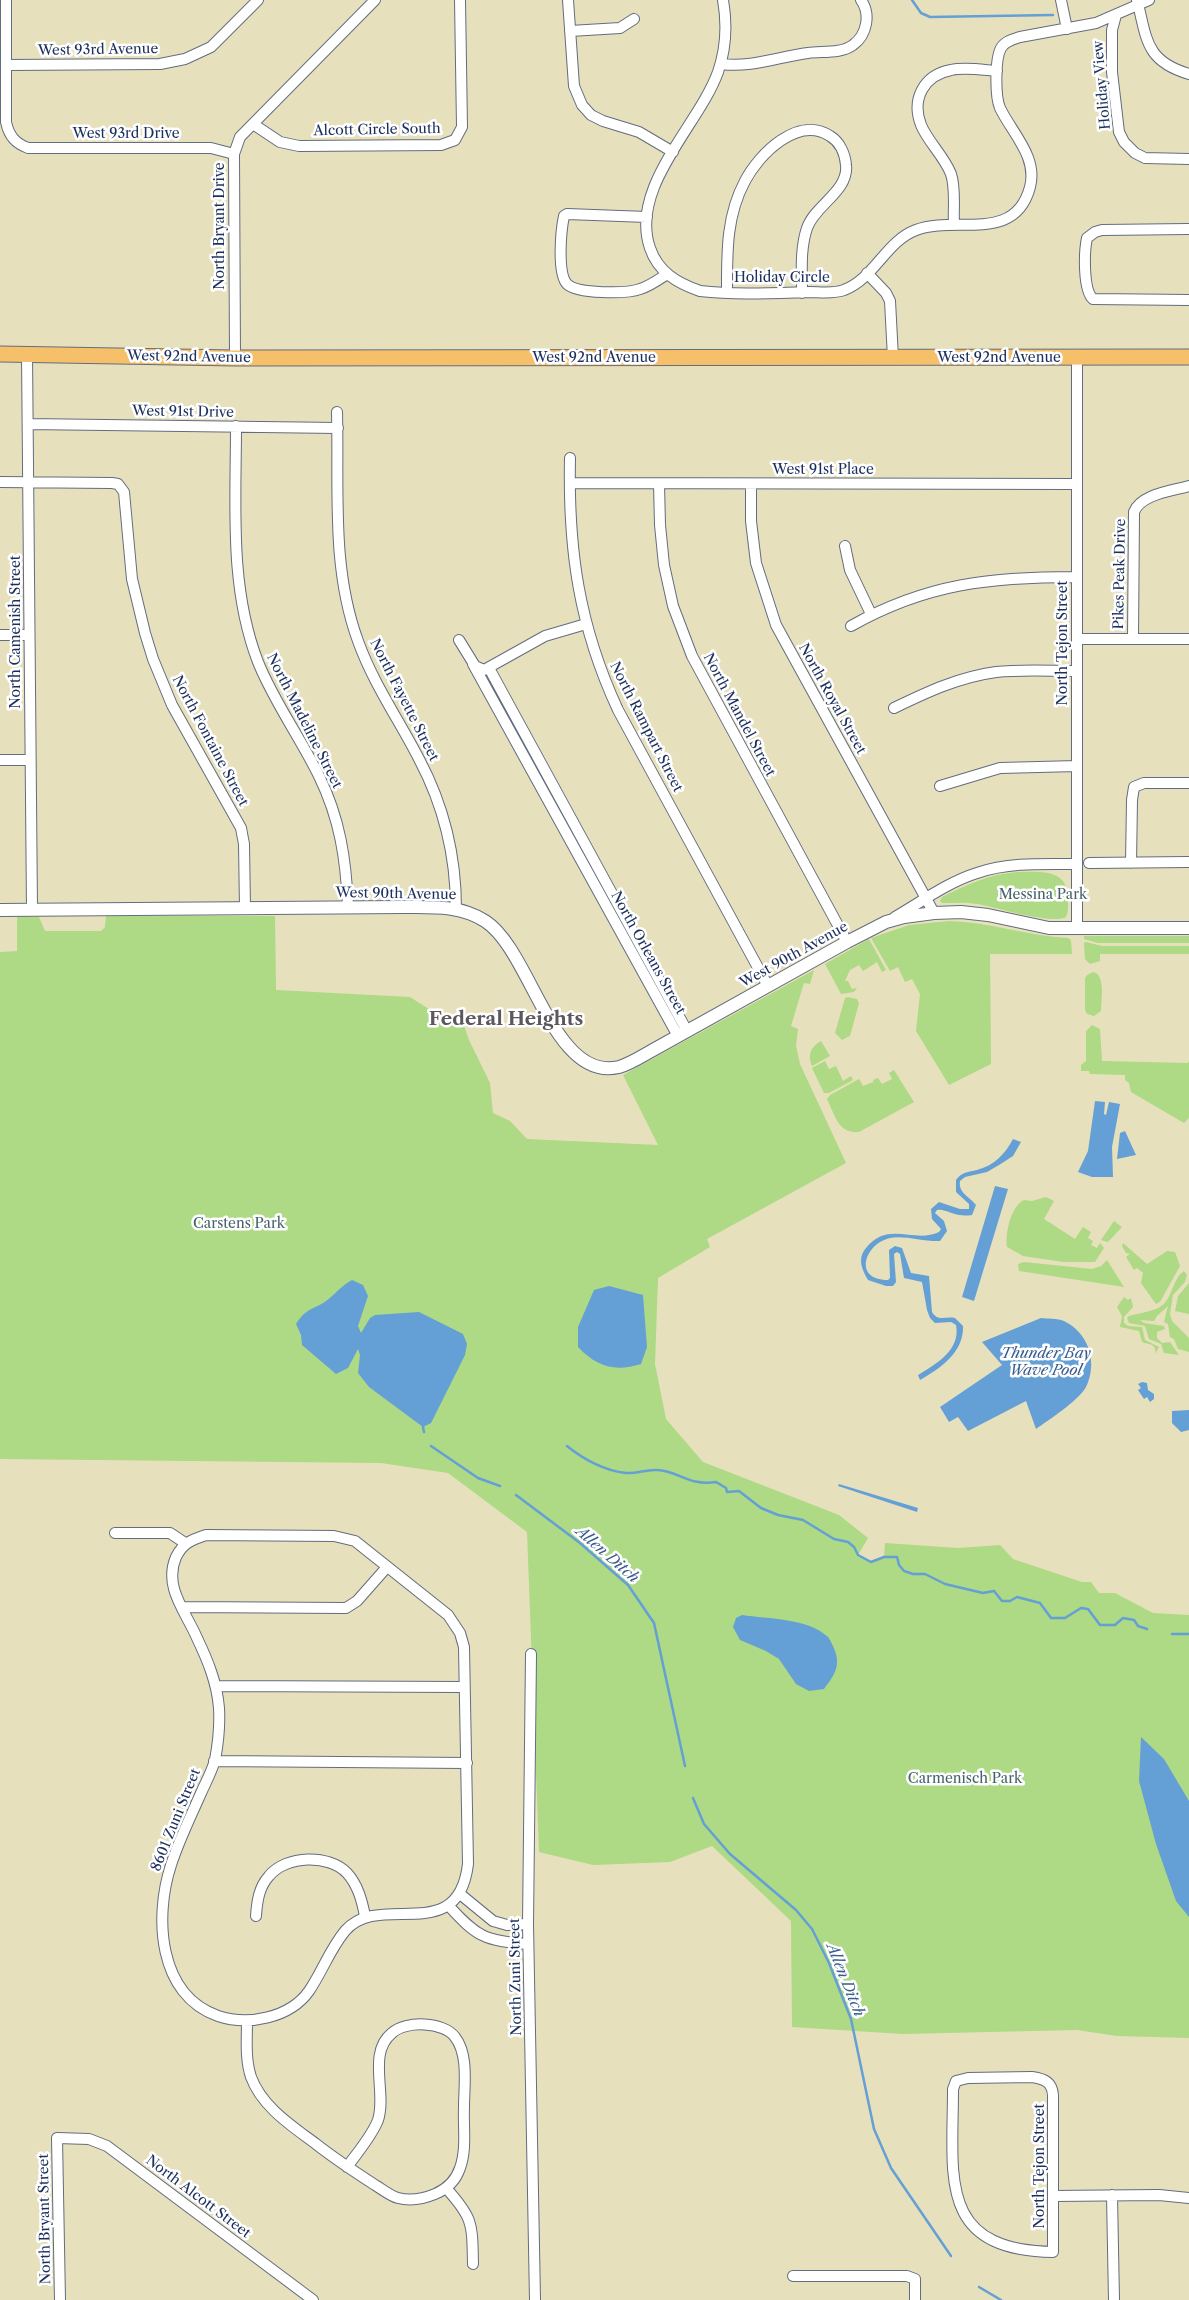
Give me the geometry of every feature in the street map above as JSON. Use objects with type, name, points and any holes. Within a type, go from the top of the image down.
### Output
[{"type":"main road","name":"West 92nd Avenue","points":[[0,354],[235,358],[1189,358]]},
{"type":"street","points":[[6,0],[6,65]]},
{"type":"street","name":"West 93rd Avenue","points":[[6,65],[160,64],[185,59],[211,47],[258,0]]},
{"type":"street","name":"North Bryant Drive","points":[[235,358],[234,154],[240,137],[374,0]]},
{"type":"street","name":"Alcott Circle South","points":[[253,124],[280,142],[299,146],[441,145],[455,140],[462,127],[460,0]]},
{"type":"street","points":[[568,0],[574,86],[582,105],[591,115],[603,121],[639,132],[673,152]]},
{"type":"street","name":"Holiday Circle","points":[[723,0],[725,27],[721,64],[710,91],[673,152],[654,188],[647,217],[649,246],[653,256],[667,274],[684,286],[700,291],[727,292],[844,290],[867,273],[905,235],[931,226],[990,224],[1007,219],[1022,206],[1030,186],[1032,168],[997,98],[997,70],[1001,48],[1009,41],[1020,37],[1096,23],[1116,15],[1138,2],[1149,0]]},
{"type":"street","points":[[721,64],[734,66],[755,64],[798,54],[846,49],[859,39],[865,26],[867,13],[861,0]]},
{"type":"street","points":[[1061,0],[1067,29]]},
{"type":"street","points":[[1138,2],[1148,42],[1154,54],[1163,64],[1189,74]]},
{"type":"street","name":"Holiday View","points":[[1116,15],[1112,36],[1112,72],[1119,132],[1124,142],[1135,153],[1145,158],[1189,159]]},
{"type":"street","points":[[570,31],[620,28],[634,19]]},
{"type":"street","name":"West 93rd Drive","points":[[6,65],[6,122],[9,133],[17,144],[28,148],[211,148],[234,154]]},
{"type":"street","points":[[954,224],[953,182],[944,161],[922,126],[918,113],[918,96],[930,80],[943,72],[953,69],[997,70]]},
{"type":"street","points":[[727,292],[729,232],[733,211],[745,180],[758,162],[770,150],[795,134],[812,130],[827,134],[839,144],[844,156],[846,171],[842,184],[820,208],[807,228],[802,260],[802,292]]},
{"type":"street","points":[[647,217],[567,214],[564,216],[561,273],[566,283],[575,288],[626,292],[651,285],[667,274]]},
{"type":"street","points":[[1189,230],[1095,232],[1087,238],[1086,265],[1086,291],[1093,299],[1189,300]]},
{"type":"street","points":[[867,273],[890,301],[893,358]]},
{"type":"street","name":"North Camenish Street","points":[[27,354],[32,909]]},
{"type":"street","name":"North Tejon Street","points":[[1077,358],[1077,929]]},
{"type":"street","name":"North Fayette Street","points":[[337,412],[338,537],[342,580],[348,610],[357,640],[372,674],[419,759],[439,805],[453,857],[456,909]]},
{"type":"street","name":"West 91st Drive","points":[[28,424],[338,428]]},
{"type":"street","name":"North Madeline Street","points":[[236,426],[236,544],[242,605],[258,662],[319,777],[334,812],[346,865],[348,907]]},
{"type":"street","name":"North Rampart Street","points":[[570,458],[572,556],[586,624],[600,668],[618,710],[768,986]]},
{"type":"street","points":[[0,482],[28,482]]},
{"type":"street","name":"North Fontaine Street","points":[[28,482],[105,482],[118,484],[124,492],[132,580],[145,633],[163,685],[242,833],[245,908]]},
{"type":"street","name":"West 91st Place","points":[[570,483],[1077,484]]},
{"type":"street","name":"North Mandel Street","points":[[659,484],[660,525],[664,565],[673,606],[692,656],[847,942]]},
{"type":"street","name":"North Royal Street","points":[[751,484],[751,521],[756,563],[776,625],[934,912]]},
{"type":"street","name":"Pikes Peak Drive","points":[[1133,639],[1134,512],[1136,507],[1145,500],[1189,486]]},
{"type":"street","points":[[845,546],[850,570],[871,614]]},
{"type":"street","points":[[851,626],[871,614],[914,596],[955,585],[998,579],[1077,577]]},
{"type":"street","points":[[473,664],[480,669],[488,668],[545,636],[586,624]]},
{"type":"street","points":[[0,635],[30,636]]},
{"type":"street","points":[[1077,639],[1189,639]]},
{"type":"street","name":"North Orleans Street","points":[[459,640],[594,884],[682,1033]]},
{"type":"street","name":"North Orleans Street","points":[[488,668],[604,879],[682,1033]]},
{"type":"street","points":[[894,708],[936,688],[980,675],[1015,671],[1077,671]]},
{"type":"street","points":[[0,760],[30,760]]},
{"type":"street","points":[[940,786],[1000,768],[1077,766]]},
{"type":"street","points":[[539,782],[548,778]]},
{"type":"street","points":[[1131,862],[1134,787],[1144,783],[1189,783]]},
{"type":"street","points":[[1090,863],[1189,862]]},
{"type":"street","name":"West 90th Avenue","points":[[0,910],[348,907],[456,909],[486,921],[506,940],[562,1039],[580,1059],[596,1066],[618,1067],[886,922],[961,879],[997,868],[1021,865],[1077,864]]},
{"type":"street","name":"North Orleans Street","points":[[594,884],[604,879]]},
{"type":"street","name":"West 90th Avenue","points":[[886,922],[934,912],[978,913],[1048,928],[1189,928]]},
{"type":"street","points":[[115,1532],[170,1533],[185,1543],[206,1535],[334,1536],[355,1541],[440,1608],[456,1626],[464,1647],[468,1864],[460,1894],[448,1905],[425,1913],[365,1916],[356,1887],[347,1873],[329,1862],[307,1860],[291,1862],[277,1868],[270,1874],[259,1894],[256,1916]]},
{"type":"street","name":"8601 Zuni Street","points":[[185,1543],[171,1570],[174,1592],[205,1655],[217,1686],[219,1711],[214,1761],[180,1842],[167,1880],[163,1917],[165,1951],[173,1977],[194,2002],[218,2016],[247,2020],[270,2017],[284,2012],[303,1998],[345,1931],[356,1920],[365,1916]]},
{"type":"street","points":[[182,1607],[346,1608],[362,1596],[387,1567]]},
{"type":"street","name":"North Zuni Street","points":[[531,1654],[528,1944],[535,2300]]},
{"type":"street","points":[[217,1686],[464,1687]]},
{"type":"street","name":"8601 Zuni Street","points":[[214,1761],[467,1763]]},
{"type":"street","points":[[460,1894],[493,1921],[507,1925],[528,1924]]},
{"type":"street","points":[[448,1905],[480,1936],[498,1942],[528,1944]]},
{"type":"street","points":[[247,2020],[248,2060],[251,2076],[264,2100],[286,2121],[347,2167],[396,2198],[425,2198],[446,2188],[456,2176],[462,2161],[463,2064],[461,2050],[454,2035],[439,2027],[404,2027],[392,2032],[385,2040],[380,2051],[378,2119],[347,2167]]},
{"type":"street","name":"North Tejon Street","points":[[1032,2077],[1048,2082],[1054,2095],[1053,2196],[1053,2252],[1017,2250],[998,2244],[980,2233],[958,2202],[953,2169],[953,2088],[956,2081],[968,2078],[1032,2077]]},
{"type":"street","name":"North Bryant Street","points":[[57,2138],[60,2300]]},
{"type":"street","name":"North Alcott Street","points":[[57,2138],[89,2139],[107,2146],[313,2300]]},
{"type":"street","points":[[446,2188],[465,2210],[470,2220],[473,2264]]},
{"type":"street","points":[[1112,2195],[1114,2300]]},
{"type":"street","points":[[1053,2196],[1177,2195],[1189,2198]]},
{"type":"street","points":[[793,2276],[907,2276],[915,2279],[915,2300]]},
{"type":"green space","name":"Messina Park","points":[[1017,872],[1043,872],[1057,876],[1063,881],[1068,897],[1066,917],[1049,919],[977,904],[942,903],[940,901],[942,897],[978,881],[996,875]]},
{"type":"green space","points":[[17,916],[39,917],[45,931],[101,931],[105,927],[106,916],[275,916],[276,990],[410,997],[435,1013],[461,1017],[469,1040],[490,1083],[493,1113],[510,1121],[527,1139],[658,1145],[623,1075],[814,970],[810,984],[804,983],[791,1026],[798,1029],[796,1046],[800,1064],[846,1163],[707,1239],[710,1247],[658,1278],[655,1364],[666,1419],[703,1462],[839,1515],[868,1538],[858,1555],[871,1562],[884,1557],[885,1543],[958,1548],[1000,1545],[1013,1559],[1082,1582],[1091,1582],[1099,1593],[1115,1593],[1153,1613],[1189,1615],[1189,2038],[1117,2036],[1077,2030],[903,2034],[792,2027],[791,1921],[712,1846],[670,1862],[593,1865],[539,1852],[527,1532],[448,1473],[381,1463],[0,1459],[0,952],[17,951]]},
{"type":"green space","points":[[949,921],[1068,938],[1071,940],[1072,954],[990,954],[991,1064],[949,1085],[916,1031],[920,994],[912,979],[905,982],[898,967],[890,971],[871,938],[909,925]]},
{"type":"green space","points":[[1084,936],[1189,936],[1189,943],[1098,943],[1084,939]]},
{"type":"green space","points":[[869,939],[886,970],[882,972],[877,962],[863,971],[859,965],[850,970],[845,981],[848,981],[852,989],[857,988],[854,992],[841,994],[825,964]]},
{"type":"green space","points":[[1084,943],[1102,946],[1189,946],[1189,954],[1100,954],[1100,961],[1090,964],[1085,959]]},
{"type":"green space","points":[[1093,972],[1100,978],[1102,989],[1101,1011],[1094,1016],[1087,1014],[1085,1010],[1085,978]]},
{"type":"green space","points":[[845,998],[857,999],[859,1003],[850,1036],[842,1040],[835,1033]]},
{"type":"green space","points":[[1092,1025],[1100,1029],[1102,1061],[1188,1063],[1189,1061],[1189,1118],[1184,1123],[1131,1092],[1129,1083],[1125,1080],[1125,1075],[1090,1074],[1089,1071],[1081,1071],[1081,1065],[1086,1061],[1086,1031]]},
{"type":"green space","points":[[821,1041],[830,1056],[812,1066],[811,1051]]},
{"type":"green space","points":[[825,1061],[829,1069],[836,1066],[843,1081],[851,1076],[853,1080],[829,1093],[824,1093],[812,1068]]},
{"type":"green space","points":[[894,1070],[914,1102],[859,1132],[852,1132],[842,1127],[827,1099],[830,1095],[859,1079],[863,1086],[873,1082],[874,1084],[873,1080],[878,1078],[882,1084],[892,1079],[889,1073]]},
{"type":"green space","points":[[1046,1197],[1054,1201],[1044,1219],[1075,1239],[1083,1227],[1091,1232],[1088,1238],[1093,1241],[1091,1245],[1097,1248],[1100,1243],[1104,1248],[1095,1262],[1063,1262],[1023,1256],[1007,1247],[1010,1220],[1019,1203],[1024,1200],[1032,1201]]},
{"type":"green space","points":[[1114,1221],[1122,1227],[1108,1242],[1101,1240]]},
{"type":"green space","points":[[1123,1243],[1147,1264],[1167,1251],[1175,1252],[1180,1266],[1160,1302],[1156,1304],[1141,1283],[1143,1273],[1137,1268],[1134,1270],[1126,1257],[1130,1254],[1126,1253],[1122,1246]]},
{"type":"green space","points":[[1107,1260],[1124,1287],[1019,1271],[1018,1264],[1024,1262],[1092,1269],[1101,1266]]},
{"type":"green space","points":[[1184,1271],[1187,1275],[1185,1282],[1173,1295],[1170,1314],[1172,1321],[1189,1338],[1189,1352],[1178,1349],[1174,1339],[1170,1337],[1168,1324],[1164,1322],[1168,1306],[1154,1321],[1140,1320],[1144,1323],[1164,1326],[1165,1329],[1157,1332],[1157,1338],[1162,1343],[1170,1342],[1179,1355],[1164,1353],[1161,1344],[1149,1339],[1145,1326],[1129,1323],[1127,1318],[1160,1307],[1168,1299],[1177,1279]]},
{"type":"green space","points":[[1189,1283],[1189,1314],[1175,1311],[1178,1296]]},
{"type":"green space","points":[[1124,1297],[1128,1300],[1131,1298],[1133,1307],[1124,1317],[1124,1323],[1128,1326],[1142,1327],[1145,1340],[1159,1347],[1155,1354],[1154,1346],[1142,1342],[1139,1331],[1120,1327],[1122,1316],[1117,1307]]},
{"type":"water","points":[[1095,1101],[1105,1102],[1104,1114],[1106,1115],[1109,1102],[1120,1104],[1112,1147],[1113,1177],[1092,1177],[1078,1172],[1088,1151]]},
{"type":"water","points":[[1125,1131],[1136,1155],[1117,1159],[1120,1133]]},
{"type":"water","points":[[1013,1139],[1021,1142],[1013,1156],[987,1172],[965,1177],[960,1181],[963,1192],[976,1205],[972,1215],[966,1216],[937,1210],[935,1213],[944,1221],[947,1231],[940,1241],[902,1237],[890,1238],[874,1247],[866,1261],[866,1268],[870,1274],[877,1278],[888,1280],[890,1278],[889,1250],[895,1246],[902,1248],[911,1273],[929,1276],[932,1312],[934,1315],[939,1318],[955,1318],[963,1326],[960,1344],[950,1358],[920,1380],[918,1375],[939,1361],[951,1349],[957,1334],[956,1325],[951,1322],[935,1323],[930,1318],[922,1282],[904,1278],[900,1254],[897,1252],[894,1254],[896,1282],[893,1286],[886,1286],[868,1280],[862,1268],[863,1252],[874,1240],[883,1235],[920,1236],[939,1232],[941,1229],[932,1219],[931,1209],[939,1202],[960,1209],[969,1209],[969,1204],[956,1192],[956,1180],[963,1174],[983,1168],[994,1162],[1003,1154]]},
{"type":"water","points":[[995,1186],[1008,1189],[974,1301],[962,1297]]},
{"type":"water","points":[[352,1280],[363,1285],[368,1296],[358,1326],[361,1333],[370,1318],[375,1315],[419,1312],[463,1334],[467,1344],[465,1355],[431,1423],[423,1427],[369,1387],[358,1373],[360,1355],[358,1349],[348,1368],[336,1374],[302,1345],[301,1335],[296,1324],[300,1318],[326,1301]]},
{"type":"water","points":[[609,1286],[643,1295],[647,1347],[641,1364],[623,1368],[607,1366],[592,1359],[578,1347],[578,1327],[594,1290]]},
{"type":"water","name":"Thunder Bay Wave Pool","points":[[1041,1318],[1064,1321],[1073,1326],[1085,1341],[1091,1359],[1090,1378],[1086,1387],[1077,1398],[1036,1429],[1026,1401],[968,1431],[958,1417],[949,1422],[940,1407],[1002,1365],[982,1342]]},
{"type":"water","points":[[1142,1382],[1147,1383],[1148,1390],[1154,1394],[1154,1399],[1150,1402],[1147,1397],[1144,1399],[1138,1390],[1141,1388],[1138,1384]]},
{"type":"water","points":[[1189,1410],[1189,1430],[1181,1432],[1172,1423],[1172,1411]]},
{"type":"water","points":[[839,1484],[918,1508],[917,1512],[838,1486]]},
{"type":"water","points":[[742,1615],[799,1623],[810,1626],[828,1637],[837,1657],[837,1667],[824,1689],[809,1691],[796,1684],[779,1659],[740,1640],[733,1627],[736,1618]]},
{"type":"water","points":[[1141,1737],[1164,1759],[1189,1801],[1189,1917],[1176,1901],[1156,1844],[1139,1781]]},
{"type":"waterway","points":[[912,0],[921,13],[930,17],[1053,15]]},
{"type":"waterway","name":"Allen Ditch","points":[[423,1427],[424,1432]]},
{"type":"waterway","name":"Allen Ditch","points":[[431,1446],[478,1478],[500,1486]]},
{"type":"waterway","points":[[567,1446],[595,1464],[618,1472],[630,1473],[657,1470],[698,1482],[716,1482],[726,1488],[727,1492],[739,1491],[761,1508],[778,1515],[803,1520],[834,1539],[848,1542],[854,1547],[858,1555],[871,1562],[884,1557],[897,1557],[899,1565],[904,1571],[913,1574],[925,1574],[945,1584],[983,1593],[994,1591],[1002,1601],[1010,1601],[1017,1597],[1040,1603],[1051,1618],[1065,1618],[1081,1608],[1088,1609],[1100,1625],[1115,1625],[1123,1618],[1134,1620],[1138,1626],[1147,1629]]},
{"type":"waterway","name":"Allen Ditch","points":[[516,1495],[580,1543],[628,1585],[654,1623],[685,1766]]},
{"type":"waterway","points":[[1172,1634],[1189,1634]]},
{"type":"waterway","name":"Allen Ditch","points":[[693,1798],[704,1824],[730,1854],[796,1910],[812,1929],[829,1963],[851,2019],[874,2129],[891,2168],[951,2256]]},
{"type":"waterway","name":"Allen Ditch","points":[[979,2287],[1001,2300]]},
{"type":"district","name":"Federal Heights","points":[[506,1020]]},
{"type":"park label","name":"Carstens Park","points":[[239,1224]]},
{"type":"park label","name":"Carmenisch Park","points":[[965,1779]]}]
